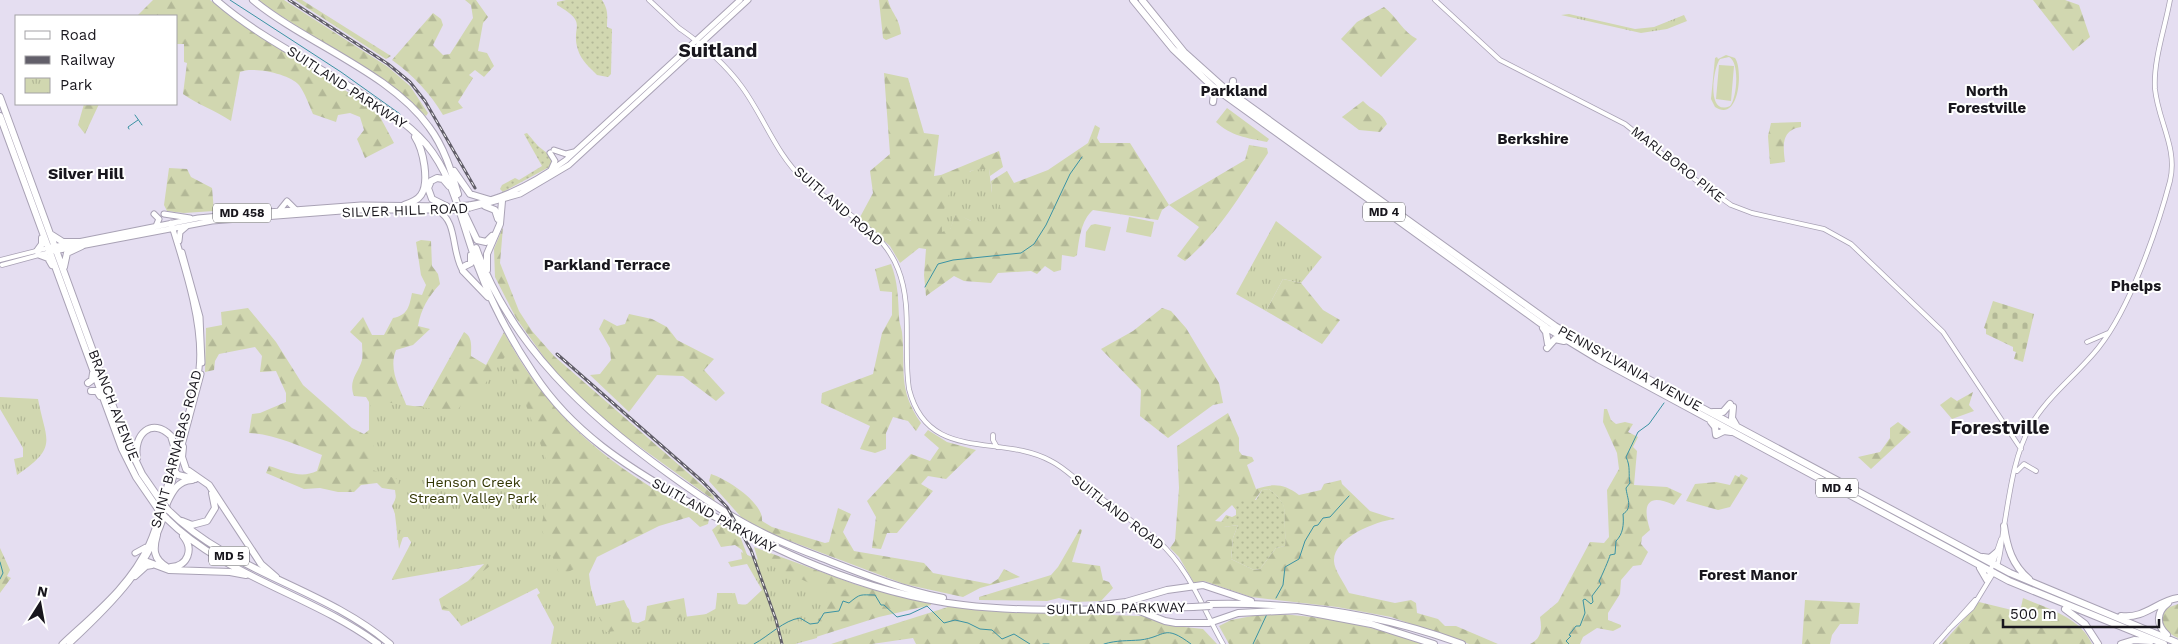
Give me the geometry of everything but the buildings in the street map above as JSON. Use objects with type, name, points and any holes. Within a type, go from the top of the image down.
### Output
[{"type":"highway","name":"SUITLAND PARKWAY","points":[[216,0],[245,22],[396,118],[418,136],[433,153],[448,178],[452,206],[468,237],[481,275],[500,316],[528,365],[547,393],[570,419],[595,442],[655,483],[772,547],[859,582],[924,599],[1004,608],[1106,608],[1193,605]]},
{"type":"highway","name":"SUITLAND PARKWAY","points":[[253,0],[398,94],[419,114],[440,144],[450,168],[477,252],[494,290],[532,349],[558,380],[593,414],[662,469],[748,525],[868,576],[923,594],[968,602],[1002,605],[1282,604],[1335,610],[1380,619],[1462,644]]},
{"type":"highway","name":"PENNSYLVANIA AVENUE","points":[[1133,0],[1168,44],[1235,100],[1534,320],[1574,345],[1739,432],[1992,573],[2022,588],[2164,644]]},
{"type":"highway","name":"PENNSYLVANIA AVENUE","points":[[1142,0],[1179,47],[1210,80]]},
{"type":"highway","points":[[1210,80],[1223,84],[1231,82],[1235,100],[1224,98],[1214,100],[1214,92],[1210,80]]},
{"type":"highway","name":"BRANCH AVENUE","points":[[0,97],[52,249],[60,279],[99,389],[126,459],[145,492],[168,520],[217,558],[347,622],[378,644]]},
{"type":"highway","name":"PENNSYLVANIA AVENUE","points":[[1235,100],[1529,310],[1702,412]]},
{"type":"highway","name":"BRANCH AVENUE","points":[[0,116],[45,229]]},
{"type":"highway","points":[[396,118],[416,139],[423,161],[422,193],[413,202],[404,205]]},
{"type":"highway","points":[[440,144],[468,192],[487,203],[494,209],[498,217],[494,232],[487,242],[476,240],[465,215]]},
{"type":"highway","points":[[494,290],[486,259],[500,224],[502,199]]},
{"type":"highway","points":[[60,279],[48,258],[38,253],[45,229],[59,241],[81,244]]},
{"type":"highway","points":[[468,237],[472,259],[464,268],[484,292],[500,316]]},
{"type":"highway","points":[[68,285],[64,258],[71,250],[81,244]]},
{"type":"highway","name":"BRANCH AVENUE","points":[[52,249],[68,285],[124,436],[148,482],[167,507],[190,531],[223,553],[346,614],[390,644]]},
{"type":"highway","points":[[1534,320],[1546,331],[1547,346],[1556,339],[1574,345]]},
{"type":"highway","points":[[94,353],[98,371],[96,380]]},
{"type":"highway","points":[[88,383],[92,380],[93,372]]},
{"type":"highway","points":[[99,389],[105,395],[124,436]]},
{"type":"highway","points":[[91,391],[97,391],[109,415]]},
{"type":"highway","points":[[1702,412],[1721,413],[1732,405],[1732,418],[1739,432]]},
{"type":"highway","points":[[1702,412],[1715,426],[1716,435],[1726,431],[1739,432]]},
{"type":"highway","points":[[148,482],[136,452],[137,440],[144,432],[154,428],[168,433],[174,443],[174,467],[206,484],[212,492],[214,508],[211,517],[203,523],[192,525],[167,507],[180,483],[198,480]]},
{"type":"highway","name":"PENNSYLVANIA AVENUE","points":[[1739,432],[1995,565],[2045,589],[2178,643]]},
{"type":"highway","points":[[182,447],[182,457],[186,469],[212,488],[261,564],[276,577],[292,586]]},
{"type":"highway","points":[[145,560],[168,567],[182,564],[189,551],[188,542],[168,520]]},
{"type":"highway","points":[[2004,526],[2007,546],[2015,564],[2028,579],[2045,589]]},
{"type":"highway","points":[[157,535],[155,554],[158,560],[168,567]]},
{"type":"highway","points":[[1976,555],[1988,558],[1997,552]]},
{"type":"highway","points":[[145,560],[170,570],[230,572],[276,587]]},
{"type":"highway","points":[[1973,562],[1984,572],[1987,580]]},
{"type":"highway","points":[[135,576],[146,566],[156,566]]},
{"type":"highway","points":[[1096,605],[1131,601],[1163,591],[1207,585],[1241,599],[1282,604]]},
{"type":"highway","points":[[2022,588],[2078,617],[2090,628],[2098,644]]},
{"type":"highway","points":[[2092,608],[2131,617],[2141,615],[2164,602],[2178,600]]},
{"type":"highway","points":[[2178,600],[2164,606],[2158,621],[2163,632],[2178,643]]},
{"type":"highway","name":"SUITLAND PARKWAY","points":[[1210,605],[1301,610],[1371,624],[1434,644]]},
{"type":"highway","points":[[1106,608],[1140,610],[1170,622],[1210,622],[1236,613],[1301,610]]},
{"type":"highway","points":[[2121,644],[2141,640],[2160,644]]},
{"type":"main road","name":"SUITLAND ROAD","points":[[649,0],[742,88],[797,172],[873,232],[892,256],[898,269],[904,292],[909,389],[919,413],[931,427],[947,438],[971,444],[1034,453],[1061,467],[1164,547],[1179,564],[1223,644]]},
{"type":"main road","name":"SILVER HILL ROAD","points":[[52,249],[156,229],[198,218],[295,209],[404,205],[470,206],[502,199],[534,187],[569,165],[740,0]]},
{"type":"main road","name":"SILVER HILL ROAD","points":[[696,43],[748,0]]},
{"type":"main road","name":"MARLBORO PIKE","points":[[1435,0],[1500,60],[1625,124],[1686,173],[1731,205],[1752,213],[1824,229],[1851,244],[1940,329],[2021,449]]},
{"type":"main road","points":[[1948,629],[1972,608],[1992,573],[2025,438],[2038,415],[2099,347],[2110,332],[2141,266],[2172,172],[2171,148],[2158,102],[2155,83],[2170,0]]},
{"type":"main road","name":"SILVER HILL ROAD","points":[[502,199],[550,171],[655,83]]},
{"type":"main road","points":[[550,171],[555,161],[552,152],[566,154],[576,151]]},
{"type":"main road","points":[[279,211],[287,201],[295,209]]},
{"type":"main road","name":"SILVER HILL ROAD","points":[[173,225],[354,210],[438,211],[452,206]]},
{"type":"main road","points":[[452,206],[448,215],[455,248],[464,268]]},
{"type":"main road","points":[[438,211],[446,216],[451,229]]},
{"type":"main road","points":[[154,214],[159,219],[156,229],[169,231],[177,239],[182,230],[192,224]]},
{"type":"main road","points":[[164,214],[198,218]]},
{"type":"main road","name":"SAINT BARNABAS ROAD","points":[[69,644],[100,616],[135,576],[145,560],[167,507],[174,467],[182,447],[199,386],[203,351],[200,317],[173,225]]},
{"type":"main road","name":"SAINT BARNABAS ROAD","points":[[62,644],[115,593],[143,556],[150,543],[174,467],[197,376],[199,360],[196,316],[177,239]]},
{"type":"main road","points":[[1,262],[52,249]]},
{"type":"main road","points":[[2087,342],[2110,332]]},
{"type":"main road","points":[[993,435],[993,440],[997,447]]},
{"type":"main road","points":[[2014,436],[2025,438]]},
{"type":"main road","points":[[2015,473],[2024,464],[2036,471]]},
{"type":"main road","points":[[1995,565],[2002,537]]},
{"type":"main road","points":[[135,553],[144,550],[150,543]]},
{"type":"main road","points":[[1936,644],[1975,600],[1992,573]]},
{"type":"green space","points":[[153,0],[210,0],[244,26],[354,96],[379,115],[394,143],[365,158],[357,139],[364,130],[360,117],[350,113],[338,115],[336,122],[313,114],[299,85],[288,77],[271,72],[246,70],[240,72],[231,121],[183,94],[187,63],[184,62],[184,44],[178,44],[178,15],[138,15]]},
{"type":"green space","points":[[257,0],[284,0],[388,67],[410,86],[428,113],[426,116],[403,96]]},
{"type":"green space","points":[[295,0],[302,0],[391,56],[386,59]]},
{"type":"green space","points":[[465,0],[476,0],[488,17],[483,23],[478,51],[487,53],[494,66],[484,77],[475,70],[469,75],[473,78],[458,102],[463,108],[443,115],[420,85],[392,60],[433,13],[441,19],[443,25],[433,45],[443,55],[450,54],[473,18],[471,5]]},
{"type":"green space","points":[[566,0],[602,0],[606,7],[607,27],[612,29],[611,74],[608,77],[597,75],[581,57],[576,42],[576,21],[567,11],[557,5],[557,2]]},
{"type":"green space","points":[[879,0],[888,0],[900,28],[901,34],[886,40],[883,38]]},
{"type":"green space","points":[[2033,0],[2065,0],[2079,5],[2090,37],[2073,51]]},
{"type":"green space","points":[[1384,7],[1417,39],[1381,77],[1341,39],[1357,22]]},
{"type":"green space","points":[[1569,14],[1635,29],[1654,27],[1684,15],[1687,21],[1667,29],[1641,33],[1561,15]]},
{"type":"green space","points":[[1726,55],[1735,58],[1739,72],[1739,82],[1734,101],[1730,108],[1723,110],[1715,107],[1711,99],[1715,58],[1717,57],[1718,59]],"holes":[[[1729,57],[1735,66],[1736,88],[1730,106],[1722,108],[1717,105],[1714,98],[1715,72],[1720,59]]]},
{"type":"green space","points":[[1719,65],[1734,66],[1731,101],[1716,99]]},
{"type":"green space","points":[[884,73],[908,78],[924,133],[939,135],[934,176],[941,175],[999,151],[1003,167],[990,176],[989,169],[970,171],[950,229],[956,213],[971,221],[992,193],[991,181],[1007,171],[1014,183],[1048,170],[1088,143],[1095,125],[1100,128],[1097,138],[1100,143],[1130,143],[1169,205],[1162,210],[1158,220],[1093,210],[1083,225],[1077,255],[1074,257],[1062,255],[1061,270],[1054,272],[1045,266],[1037,274],[1031,271],[998,273],[991,283],[964,281],[954,276],[926,296],[924,275],[926,249],[919,248],[900,263],[890,246],[859,219],[873,193],[870,171],[890,154]]},
{"type":"green space","points":[[1363,101],[1385,120],[1387,124],[1380,132],[1359,130],[1342,117]]},
{"type":"green space","points":[[84,105],[99,105],[85,134],[78,125]]},
{"type":"green space","points":[[1227,108],[1269,139],[1267,142],[1246,138],[1233,133],[1216,122]]},
{"type":"green space","points":[[1801,122],[1801,127],[1790,131],[1785,140],[1785,162],[1770,164],[1768,136],[1771,123]]},
{"type":"green space","points":[[527,133],[538,146],[552,157],[553,165],[503,192],[500,189],[502,185],[515,178],[519,180],[542,166],[524,134]]},
{"type":"green space","points":[[1249,145],[1267,148],[1268,153],[1220,224],[1185,261],[1177,256],[1199,227],[1169,205],[1245,160]]},
{"type":"green space","points":[[169,168],[187,169],[191,177],[212,188],[214,211],[184,213],[167,211],[164,205]]},
{"type":"green space","points":[[989,169],[992,193],[1001,203],[994,222],[971,221],[956,214],[950,229],[942,232],[945,206],[956,183],[971,171]]},
{"type":"green space","points":[[1129,217],[1154,222],[1151,237],[1126,232]]},
{"type":"green space","points":[[1276,221],[1322,257],[1301,283],[1283,279],[1266,311],[1236,294]]},
{"type":"green space","points":[[1091,225],[1111,227],[1105,251],[1085,247],[1086,232]]},
{"type":"green space","points":[[503,227],[500,263],[519,311],[532,331],[554,356],[713,495],[715,501],[622,434],[573,392],[551,367],[516,318],[495,277],[494,249]]},
{"type":"green space","points":[[421,240],[431,241],[432,266],[438,274],[440,284],[426,304],[419,320],[418,326],[430,329],[413,345],[396,350],[394,357],[394,372],[407,407],[423,406],[464,332],[470,339],[471,356],[486,365],[504,332],[543,393],[590,443],[646,484],[709,519],[708,524],[700,527],[689,517],[659,526],[597,557],[589,574],[591,591],[597,608],[624,604],[629,609],[632,622],[638,623],[645,620],[647,606],[684,598],[688,624],[717,608],[717,593],[732,593],[735,606],[749,604],[777,644],[554,632],[554,613],[539,585],[460,624],[449,611],[442,610],[439,599],[468,581],[484,564],[392,580],[408,550],[413,545],[407,536],[397,540],[399,524],[392,506],[396,498],[395,490],[382,488],[377,483],[361,485],[354,492],[338,492],[320,488],[304,489],[266,473],[269,466],[299,474],[311,473],[317,471],[322,455],[277,438],[249,433],[252,414],[260,413],[286,402],[286,393],[276,371],[260,372],[262,356],[255,347],[219,354],[215,361],[214,370],[205,372],[206,328],[222,325],[221,312],[248,308],[276,342],[303,385],[352,428],[364,434],[369,430],[369,402],[366,397],[354,396],[352,390],[354,377],[362,360],[362,343],[350,332],[363,317],[372,335],[384,335],[393,318],[402,315],[407,310],[412,293],[422,295],[426,285],[421,275],[416,242]]},
{"type":"green space","points":[[891,264],[895,277],[902,332],[905,389],[913,411],[921,423],[916,431],[908,421],[893,417],[886,433],[886,449],[875,453],[860,449],[870,426],[821,403],[822,393],[873,374],[882,333],[892,315],[892,292],[880,291],[875,269]]},
{"type":"green space","points":[[1283,279],[1301,283],[1323,310],[1340,320],[1322,344],[1266,311]]},
{"type":"green space","points":[[1993,301],[2034,314],[2023,362],[2014,359],[2016,352],[2013,351],[2013,347],[1986,334],[1986,329],[1984,328]]},
{"type":"green space","points":[[1162,308],[1171,311],[1186,328],[1219,383],[1223,403],[1213,405],[1168,438],[1140,416],[1141,390],[1101,349],[1133,331]]},
{"type":"green space","points":[[629,314],[652,319],[667,327],[677,340],[714,359],[704,370],[725,393],[716,401],[683,376],[657,375],[629,412],[590,375],[600,374],[611,360],[610,348],[599,329],[604,319],[617,326],[625,324]]},
{"type":"green space","name":"Henson Creek Stream Valley Park","points":[[507,354],[553,478],[541,528],[560,576],[584,564],[596,606],[624,600],[629,611],[599,617],[606,632],[667,626],[668,619],[715,613],[717,595],[735,593],[738,604],[746,605],[762,590],[747,564],[731,567],[728,562],[742,559],[741,552],[827,591],[823,608],[825,614],[818,619],[817,638],[795,644],[551,644],[554,627],[537,595],[540,593],[537,588],[461,626],[455,613],[441,604],[495,562],[392,579],[412,541],[409,537],[403,537],[399,549],[394,506],[399,480],[365,467],[374,457],[370,400],[456,412],[465,400],[473,400]]},
{"type":"green space","points":[[1973,392],[1969,405],[1974,411],[1952,419],[1940,405],[1951,397],[1957,401]]},
{"type":"green space","points":[[0,397],[38,399],[46,434],[44,450],[39,457],[17,475],[14,459],[23,457],[23,448],[0,409]]},
{"type":"green space","points":[[1604,409],[1607,409],[1611,420],[1616,424],[1625,422],[1633,424],[1628,432],[1638,437],[1633,447],[1637,451],[1634,485],[1667,487],[1682,494],[1674,505],[1658,500],[1649,503],[1647,514],[1650,530],[1642,537],[1641,544],[1648,552],[1641,565],[1633,566],[1621,580],[1620,594],[1608,613],[1608,620],[1621,625],[1621,627],[1613,631],[1597,628],[1583,637],[1580,644],[1530,644],[1539,636],[1540,617],[1558,602],[1590,542],[1604,543],[1609,537],[1607,490],[1619,469],[1617,453],[1603,422]]},
{"type":"green space","points":[[1228,413],[1239,438],[1239,451],[1242,455],[1252,457],[1254,461],[1247,465],[1256,489],[1274,485],[1284,487],[1299,495],[1321,490],[1324,484],[1341,480],[1342,484],[1370,511],[1395,519],[1367,527],[1340,545],[1334,561],[1336,569],[1349,593],[1395,603],[1411,600],[1416,603],[1417,613],[1438,619],[1445,626],[1456,626],[1498,644],[1469,644],[1391,617],[1337,607],[1251,597],[1204,581],[1194,583],[1179,557],[1170,548],[1175,541],[1179,488],[1177,446]],"holes":[[[1269,489],[1284,507],[1285,546],[1276,548],[1260,569],[1254,570],[1231,559],[1233,538],[1238,525],[1224,527],[1224,522],[1215,521],[1232,505],[1239,505],[1241,499],[1254,501],[1262,490]]]},
{"type":"green space","points":[[1898,422],[1911,432],[1871,469],[1858,457],[1880,452],[1890,438],[1890,428]]},
{"type":"green space","points":[[928,430],[947,442],[976,450],[946,479],[928,476],[921,484],[933,491],[897,533],[887,533],[881,549],[872,548],[876,517],[867,501],[911,454],[930,461],[939,448],[924,435]]},
{"type":"green space","points":[[711,474],[735,486],[757,507],[762,521],[772,527],[825,543],[829,542],[838,508],[851,514],[843,532],[854,551],[924,563],[933,573],[990,584],[998,579],[1004,569],[1020,577],[980,588],[963,597],[904,584],[769,533],[741,517],[709,481]]},
{"type":"green space","points":[[1741,474],[1748,478],[1730,507],[1718,510],[1686,501],[1695,484],[1716,482],[1730,485],[1735,475],[1739,477]]},
{"type":"green space","points":[[1269,489],[1283,503],[1286,544],[1276,548],[1260,569],[1254,570],[1231,559],[1233,538],[1238,525],[1224,527],[1224,522],[1221,522],[1226,515],[1232,517],[1236,515],[1236,510],[1232,505],[1241,498],[1256,500],[1262,490]]},
{"type":"green space","points":[[719,524],[740,536],[749,560],[746,561],[742,550],[735,545],[721,547],[712,530]]},
{"type":"green space","points":[[1080,529],[1082,530],[1072,562],[1100,566],[1103,580],[1109,582],[1113,588],[1101,601],[1075,602],[1059,598],[1047,601],[979,600],[979,597],[1051,575],[1058,567]]},
{"type":"green space","points":[[754,547],[857,585],[931,603],[931,605],[879,617],[794,644],[762,574]]},
{"type":"green space","points":[[0,548],[10,570],[7,576],[11,578],[0,593]]},
{"type":"green space","points":[[2023,598],[2072,620],[2087,635],[2092,644],[1942,644],[1979,602],[2020,612]]},
{"type":"green space","points":[[1805,600],[1860,603],[1858,624],[1840,624],[1832,635],[1830,644],[1802,644]]},
{"type":"green space","points":[[2178,604],[2178,638],[2166,629],[2162,617],[2167,608]]},
{"type":"green space","points":[[951,606],[989,611],[1141,616],[1153,618],[1166,625],[1203,629],[1217,644],[916,644],[913,638],[872,644],[831,644]]},
{"type":"green space","points":[[1263,614],[1304,616],[1345,622],[1425,644],[1229,644],[1219,626],[1231,620]]},
{"type":"waterway","points":[[230,0],[341,72],[400,114]]},
{"type":"waterway","points":[[135,115],[142,125]]},
{"type":"waterway","points":[[129,129],[128,127],[138,120]]},
{"type":"waterway","points":[[925,287],[938,264],[953,260],[1021,253],[1034,244],[1046,225],[1070,174],[1082,157]]},
{"type":"waterway","points":[[1569,644],[1566,641],[1571,636],[1569,635],[1576,626],[1580,626],[1585,613],[1583,600],[1585,599],[1591,604],[1593,602],[1592,596],[1601,584],[1599,581],[1610,555],[1615,554],[1616,541],[1622,529],[1623,514],[1629,506],[1626,488],[1630,483],[1626,457],[1638,432],[1649,424],[1664,403]]},
{"type":"waterway","points":[[1276,598],[1283,585],[1285,567],[1299,559],[1305,541],[1314,526],[1318,525],[1323,518],[1330,517],[1349,496]]},
{"type":"waterway","points":[[0,562],[3,573],[0,579]]},
{"type":"waterway","points":[[754,644],[794,619],[800,618],[810,624],[818,623],[824,613],[839,611],[843,601],[849,603],[861,595],[875,595],[881,605],[884,605],[897,617],[910,614],[927,606],[944,623],[955,620],[968,623],[980,629],[992,630],[1002,639],[1014,634],[1030,644]]},
{"type":"waterway","points":[[1253,644],[1267,614]]},
{"type":"waterway","points":[[1104,644],[1140,640],[1165,633],[1175,634],[1191,644]]},
{"type":"waterway","points":[[1043,644],[1049,644]]},
{"type":"railway","points":[[289,0],[388,64],[410,82],[425,101],[475,188]]},
{"type":"railway","points":[[557,354],[702,481],[727,507],[751,550],[776,620],[782,644]]},
{"type":"district","name":"Suitland","points":[[718,50]]},
{"type":"district","name":"Parkland","points":[[1234,91]]},
{"type":"district","name":"North Forestville","points":[[1987,100]]},
{"type":"district","name":"Berkshire","points":[[1533,139]]},
{"type":"district","name":"Silver Hill","points":[[86,173]]},
{"type":"district","name":"Parkland Terrace","points":[[607,265]]},
{"type":"district","name":"Phelps","points":[[2136,286]]},
{"type":"district","name":"Forestville","points":[[2000,427]]},
{"type":"district","name":"Forest Manor","points":[[1748,575]]}]
